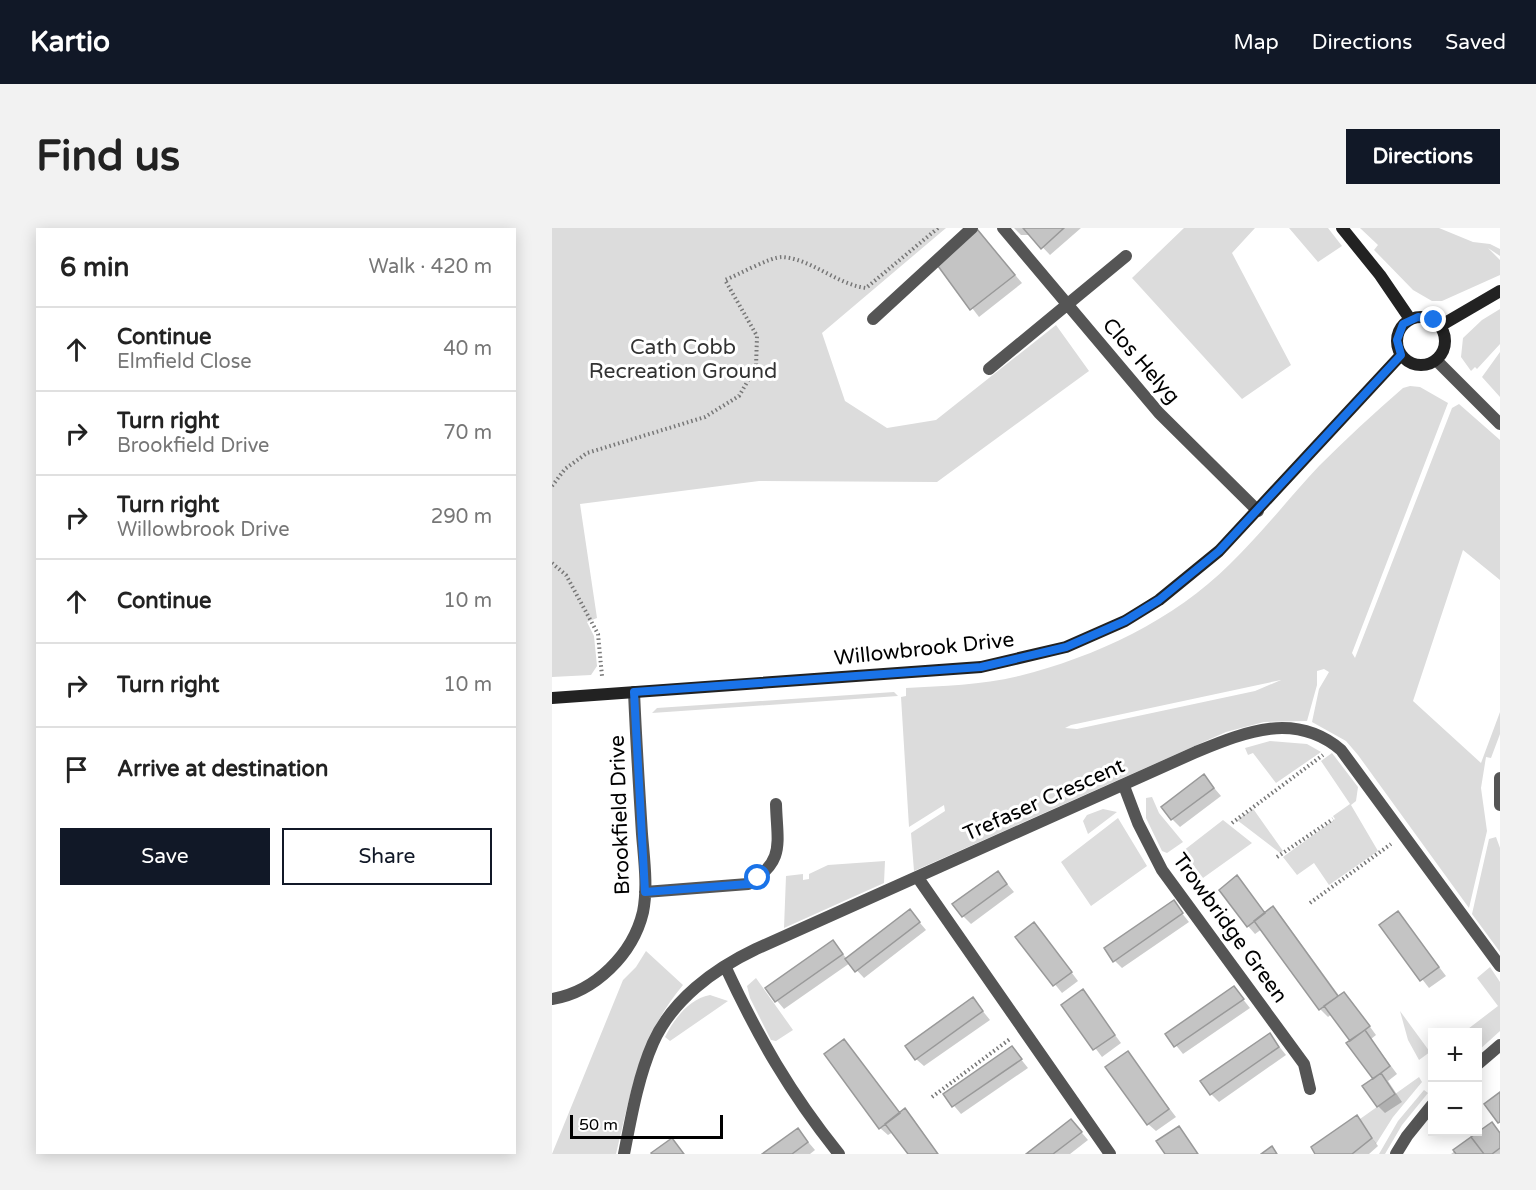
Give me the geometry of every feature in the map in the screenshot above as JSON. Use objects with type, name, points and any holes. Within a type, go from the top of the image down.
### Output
[{"type":"street","points":[[873,319],[972,228]]},
{"type":"street","name":"Clos Helyg","points":[[1003,228],[1159,413],[1257,511]]},
{"type":"street","points":[[1342,228],[1380,274],[1410,319]]},
{"type":"street","points":[[988,369],[1126,256]]},
{"type":"street","points":[[1440,326],[1500,291]]},
{"type":"street","points":[[1426,317],[1440,326],[1445,340],[1441,355],[1429,364],[1414,364],[1401,355],[1398,348],[1399,331],[1410,319],[1426,317]]},
{"type":"street","name":"Willowbrook Drive","points":[[552,698],[981,667],[1033,657],[1092,637],[1142,611],[1190,576],[1257,511],[1401,355]]},
{"type":"street","points":[[1436,360],[1500,424]]},
{"type":"street","name":"Brookfield Drive","points":[[552,999],[563,997],[589,985],[609,970],[625,952],[643,912],[645,892],[634,692]]},
{"type":"street","name":"Trefaser Crescent","points":[[624,1154],[653,1042],[681,1001],[725,966],[756,949],[1196,752],[1242,733],[1266,727],[1291,727],[1305,730],[1335,745],[1354,765],[1500,966]]},
{"type":"street","points":[[1500,778],[1500,805]]},
{"type":"street","name":"Trowbridge Green","points":[[1124,786],[1138,824],[1162,870],[1304,1064],[1310,1089]]},
{"type":"street","points":[[645,892],[748,884],[758,878],[771,868],[777,856],[776,804]]},
{"type":"street","points":[[918,878],[1110,1154]]},
{"type":"street","points":[[725,966],[772,1060],[803,1108],[839,1154]]},
{"type":"street","points":[[1482,1061],[1500,1045]]},
{"type":"street","points":[[1396,1154],[1428,1110]]},
{"type":"path","points":[[552,486],[565,469],[587,453],[705,417],[739,396],[756,367],[757,336],[725,280],[780,257],[799,261],[849,286],[866,288],[938,228]]},
{"type":"path","points":[[552,563],[566,575],[598,634],[602,676]]},
{"type":"path","points":[[1232,823],[1335,745]]},
{"type":"path","points":[[1277,857],[1333,819]]},
{"type":"path","points":[[1310,903],[1405,834]]},
{"type":"path","points":[[932,1097],[1022,1030]]},
{"type":"green space","name":"Cath Cobb Recreation Ground","points":[[552,228],[946,228],[822,333],[845,401],[887,428],[936,420],[1056,325],[1089,371],[937,482],[759,481],[580,504],[597,618],[587,622],[594,636],[597,666],[591,675],[552,677]]},
{"type":"green space","points":[[1184,228],[1255,228],[1232,253],[1291,365],[1242,399],[1132,278]]},
{"type":"green space","points":[[1289,228],[1328,228],[1342,246],[1318,262]]},
{"type":"green space","points":[[1360,228],[1439,228],[1473,242],[1490,244],[1500,249],[1500,256],[1488,248],[1500,260],[1500,275],[1442,301],[1432,301],[1413,290],[1374,250],[1378,245]]},
{"type":"green space","points":[[1500,309],[1500,344],[1477,369],[1475,367],[1471,371],[1461,357],[1463,338],[1482,320]]},
{"type":"green space","points":[[1500,352],[1500,397],[1482,377]]},
{"type":"green space","points":[[1420,387],[1448,403],[1352,653],[1355,658],[1452,408],[1459,404],[1500,440],[1500,580],[1463,550],[1413,701],[1481,763],[1500,712],[1500,734],[1491,758],[1486,757],[1481,788],[1487,831],[1469,908],[1358,755],[1346,741],[1312,722],[1319,689],[1329,672],[1324,669],[1317,671],[1317,685],[1307,721],[1264,722],[1226,732],[914,871],[911,833],[945,811],[944,805],[909,827],[901,697],[906,696],[906,688],[977,683],[1019,676],[1104,647],[1159,619],[1208,584],[1230,564],[1319,466],[1403,388]],"holes":[[[1281,680],[1255,691],[1077,729],[1065,728]]]},
{"type":"green space","points":[[894,692],[898,696],[652,713],[657,708]]},
{"type":"green space","points":[[1270,741],[1307,744],[1321,752],[1276,783],[1253,753],[1248,755],[1245,748]]},
{"type":"green space","points":[[1332,753],[1358,787],[1356,801],[1351,805],[1378,851],[1329,885],[1314,863],[1297,875],[1283,857],[1335,819],[1333,816],[1350,804],[1321,761]]},
{"type":"green space","points":[[1152,797],[1159,813],[1183,842],[1167,853],[1162,851],[1146,818],[1146,798]]},
{"type":"green space","points":[[1103,809],[1117,812],[1088,834],[1083,821],[1087,815]]},
{"type":"green space","points":[[1253,809],[1283,851],[1280,853],[1237,820]]},
{"type":"green space","points":[[1118,818],[1147,866],[1091,906],[1061,862]]},
{"type":"green space","points":[[1223,820],[1252,843],[1203,878],[1183,851]]},
{"type":"green space","points":[[1496,837],[1500,848],[1500,952],[1472,914],[1489,839]]},
{"type":"green space","points":[[885,861],[884,883],[784,928],[786,876],[803,874],[803,880],[809,879],[809,874],[828,865]]},
{"type":"green space","points":[[646,951],[683,985],[656,1025],[639,1065],[616,1154],[552,1154],[623,980],[636,967]]},
{"type":"green space","points":[[1490,967],[1500,982],[1500,1031],[1482,1047],[1482,1028],[1469,1028],[1498,1006],[1477,978]]},
{"type":"green space","points":[[756,978],[793,1030],[776,1041],[771,1040],[750,998],[747,986]]},
{"type":"green space","points":[[710,995],[728,1001],[670,1041],[665,1037],[673,1023],[689,1005]]},
{"type":"green space","points":[[1400,1011],[1428,1049],[1428,1053],[1419,1060],[1408,1040]]},
{"type":"green space","points":[[1419,1077],[1422,1082],[1393,1117],[1376,1144],[1360,1119]]},
{"type":"green space","points":[[1424,1090],[1428,1093],[1402,1125],[1385,1154],[1379,1154],[1398,1121]]},
{"type":"building","points":[[1023,228],[1064,228],[1041,249]]},
{"type":"building","points":[[977,229],[1015,275],[970,310],[938,266]]},
{"type":"building","points":[[1204,774],[1214,788],[1171,820],[1161,807]]},
{"type":"building","points":[[998,871],[1007,884],[962,917],[952,904]]},
{"type":"building","points":[[1237,875],[1265,913],[1247,927],[1219,890]]},
{"type":"building","points":[[1174,900],[1183,913],[1113,962],[1104,948]]},
{"type":"building","points":[[1273,906],[1338,996],[1319,1010],[1254,921]]},
{"type":"building","points":[[910,909],[920,922],[855,972],[845,959]]},
{"type":"building","points":[[1398,911],[1439,967],[1420,981],[1379,925]]},
{"type":"building","points":[[1034,922],[1072,972],[1053,986],[1015,937]]},
{"type":"building","points":[[833,940],[843,954],[775,1002],[765,988]]},
{"type":"building","points":[[1234,986],[1244,999],[1174,1047],[1165,1034]]},
{"type":"building","points":[[1083,989],[1115,1035],[1093,1050],[1061,1005]]},
{"type":"building","points":[[1344,992],[1370,1026],[1350,1041],[1324,1006]]},
{"type":"building","points":[[973,997],[983,1011],[915,1060],[905,1046]]},
{"type":"building","points":[[1365,1030],[1390,1066],[1373,1079],[1346,1043]]},
{"type":"building","points":[[1270,1033],[1279,1047],[1210,1095],[1200,1081]]},
{"type":"building","points":[[844,1039],[900,1113],[879,1129],[824,1054]]},
{"type":"building","points":[[1012,1046],[1022,1059],[952,1107],[943,1094]]},
{"type":"building","points":[[1128,1051],[1169,1109],[1147,1125],[1105,1067]]},
{"type":"building","points":[[1381,1073],[1395,1094],[1377,1107],[1362,1086]]},
{"type":"building","points":[[1500,1092],[1500,1122],[1498,1123],[1484,1104]]},
{"type":"building","points":[[905,1108],[938,1154],[908,1154],[885,1124]]},
{"type":"building","points":[[1357,1115],[1372,1138],[1352,1154],[1315,1154],[1311,1147]]},
{"type":"building","points":[[1071,1119],[1082,1132],[1053,1154],[1026,1154]]},
{"type":"building","points":[[1492,1122],[1500,1133],[1500,1148],[1492,1154],[1484,1154],[1471,1137],[1482,1136],[1482,1129]]},
{"type":"building","points":[[1179,1126],[1198,1154],[1165,1154],[1156,1141]]},
{"type":"building","points":[[798,1128],[808,1142],[792,1154],[762,1154]]},
{"type":"building","points":[[1471,1137],[1484,1154],[1456,1154],[1453,1150]]},
{"type":"building","points":[[672,1138],[684,1154],[651,1153]]},
{"type":"building","points":[[1272,1146],[1277,1154],[1261,1154]]},
{"type":"route","points":[[758,878],[748,884],[645,892],[634,692],[981,667],[1033,657],[1092,637],[1125,621],[1159,600],[1219,551],[1401,355],[1397,340],[1403,324],[1418,317],[1434,320]]}]
